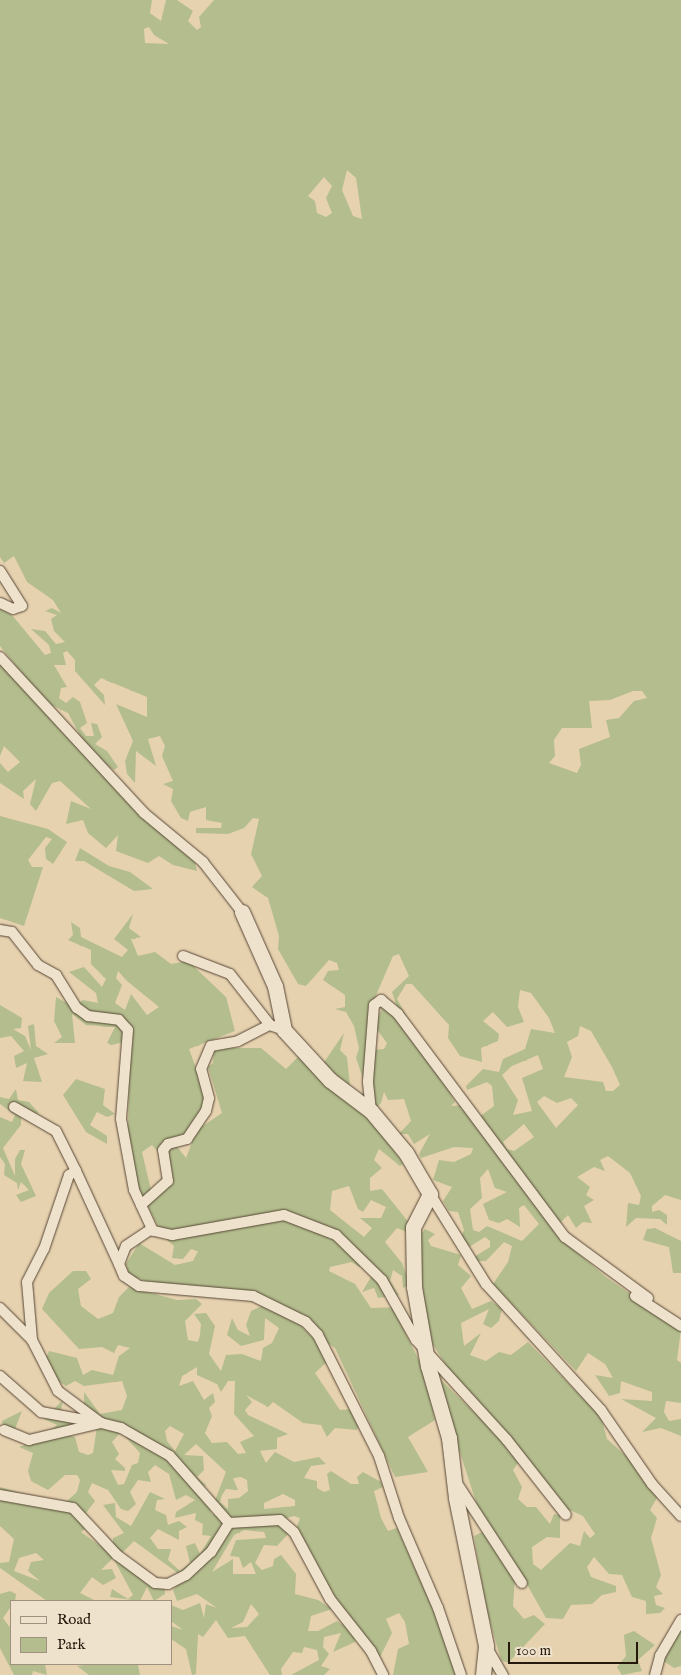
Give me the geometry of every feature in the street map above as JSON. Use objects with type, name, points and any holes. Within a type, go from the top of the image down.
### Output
[{"type":"street","points":[[0,571],[22,606],[13,609],[0,603]]},
{"type":"street","points":[[0,657],[144,813],[203,862],[242,912],[276,986],[277,1028]]},
{"type":"street","points":[[0,930],[12,932],[38,965],[56,975],[77,1008],[88,1016],[119,1020],[128,1030],[121,1119],[129,1171],[153,1231]]},
{"type":"street","points":[[183,956],[230,974],[247,990],[277,1028],[330,1080],[371,1111],[406,1153],[486,1284],[601,1410],[652,1484],[681,1516]]},
{"type":"street","points":[[371,1111],[368,1081],[374,1005],[381,1000],[404,1022],[560,1232],[617,1277],[658,1314],[681,1326]]},
{"type":"street","points":[[141,1205],[168,1181],[163,1150],[168,1144],[187,1139],[206,1111],[210,1098],[201,1069],[211,1046],[238,1041],[277,1028]]},
{"type":"street","points":[[14,1107],[56,1131],[124,1276],[139,1286],[253,1296],[306,1322],[318,1335],[380,1456],[399,1518],[438,1608],[460,1675]]},
{"type":"street","points":[[32,1340],[27,1282],[44,1249],[69,1175],[76,1171]]},
{"type":"street","points":[[430,1194],[429,1202],[416,1220],[412,1242],[426,1348],[454,1477],[486,1646],[483,1675]]},
{"type":"street","points":[[119,1264],[126,1246],[138,1236],[153,1231],[172,1235],[284,1215],[316,1226],[348,1244],[382,1280],[426,1348],[507,1440],[566,1515]]},
{"type":"street","points":[[617,1277],[648,1298]]},
{"type":"street","points":[[0,1308],[32,1340],[58,1391],[101,1423]]},
{"type":"street","points":[[0,1376],[41,1412],[101,1423],[154,1444],[170,1456],[229,1523]]},
{"type":"street","points":[[4,1430],[29,1440],[45,1440],[101,1423]]},
{"type":"street","points":[[454,1477],[474,1515],[511,1560],[522,1583]]},
{"type":"street","points":[[0,1496],[73,1508],[116,1555],[155,1583],[168,1584],[186,1574],[211,1552],[229,1523]]},
{"type":"street","points":[[229,1523],[273,1518],[294,1532],[330,1599],[371,1651],[383,1675]]},
{"type":"street","points":[[656,1675],[660,1656],[681,1620]]},
{"type":"street","points":[[486,1646],[503,1675]]},
{"type":"green space","points":[[0,0],[152,0],[150,13],[161,21],[166,0],[177,0],[193,11],[188,21],[197,30],[201,27],[199,17],[214,0],[681,0],[681,1200],[665,1195],[652,1206],[652,1212],[659,1210],[667,1215],[667,1225],[660,1219],[636,1218],[626,1227],[628,1203],[639,1205],[641,1196],[630,1173],[608,1156],[600,1160],[605,1171],[594,1167],[577,1177],[590,1187],[586,1195],[594,1200],[584,1206],[592,1223],[583,1222],[576,1228],[568,1215],[559,1224],[551,1221],[560,1238],[606,1277],[681,1329],[677,1360],[681,1363],[681,1403],[666,1401],[664,1412],[669,1421],[681,1419],[681,1436],[661,1428],[642,1432],[656,1418],[621,1399],[652,1401],[652,1392],[621,1381],[620,1393],[609,1396],[595,1375],[613,1378],[605,1364],[588,1353],[576,1371],[493,1284],[508,1262],[512,1246],[504,1242],[486,1261],[476,1261],[474,1257],[490,1247],[490,1241],[485,1237],[469,1247],[459,1240],[464,1230],[458,1212],[449,1211],[443,1201],[452,1187],[433,1180],[439,1160],[454,1162],[471,1154],[473,1148],[454,1147],[421,1158],[419,1154],[430,1134],[414,1144],[408,1134],[399,1134],[411,1121],[404,1099],[388,1100],[384,1092],[381,1103],[370,1113],[403,1164],[400,1166],[379,1149],[374,1160],[382,1168],[370,1178],[370,1191],[382,1189],[410,1224],[409,1233],[397,1228],[385,1242],[402,1263],[410,1285],[403,1288],[402,1276],[393,1270],[390,1281],[399,1295],[378,1298],[374,1288],[362,1292],[374,1272],[371,1266],[359,1267],[352,1262],[330,1267],[329,1271],[355,1284],[371,1308],[402,1307],[395,1313],[423,1368],[435,1420],[408,1437],[428,1472],[395,1477],[335,1348],[322,1339],[304,1314],[290,1315],[332,1357],[315,1373],[340,1410],[356,1409],[360,1421],[357,1430],[335,1428],[327,1437],[321,1425],[303,1423],[273,1402],[268,1407],[246,1395],[252,1402],[245,1410],[248,1415],[288,1434],[277,1438],[277,1449],[260,1451],[266,1463],[275,1452],[294,1462],[319,1457],[326,1464],[311,1466],[304,1478],[317,1481],[317,1488],[324,1492],[330,1490],[327,1474],[331,1471],[351,1484],[359,1484],[357,1477],[363,1472],[381,1482],[383,1487],[374,1491],[381,1518],[388,1531],[397,1528],[441,1627],[456,1675],[393,1675],[398,1649],[409,1644],[405,1622],[399,1613],[386,1619],[392,1633],[380,1657],[337,1601],[296,1529],[300,1518],[294,1516],[280,1520],[288,1534],[277,1546],[264,1545],[255,1563],[262,1570],[273,1566],[274,1559],[281,1555],[296,1574],[295,1594],[318,1600],[332,1609],[311,1616],[308,1631],[318,1631],[337,1621],[354,1632],[355,1642],[333,1652],[341,1633],[324,1637],[323,1647],[329,1654],[321,1666],[330,1669],[324,1675],[291,1675],[319,1660],[317,1650],[304,1647],[302,1653],[293,1652],[281,1669],[282,1675],[270,1675],[245,1636],[228,1638],[216,1620],[203,1637],[198,1634],[196,1674],[192,1675],[186,1649],[172,1640],[172,1626],[183,1630],[172,1622],[172,1605],[183,1610],[200,1603],[204,1618],[206,1604],[217,1608],[197,1594],[177,1601],[173,1590],[194,1566],[179,1574],[134,1541],[122,1553],[165,1588],[165,1594],[156,1600],[154,1600],[147,1587],[140,1600],[132,1600],[110,1597],[112,1589],[128,1599],[133,1595],[113,1558],[101,1570],[112,1569],[116,1578],[103,1585],[92,1577],[80,1593],[94,1600],[46,1600],[0,1568],[0,1563],[9,1562],[14,1539],[0,1526],[0,1487],[49,1501],[67,1501],[77,1492],[80,1480],[77,1475],[65,1475],[48,1490],[31,1481],[28,1471],[33,1453],[19,1447],[27,1444],[4,1430],[2,1421],[22,1411],[15,1429],[38,1440],[57,1425],[44,1419],[63,1400],[60,1416],[73,1421],[65,1434],[75,1437],[79,1452],[88,1455],[93,1453],[98,1420],[84,1407],[84,1392],[100,1414],[122,1410],[127,1396],[122,1381],[84,1386],[75,1381],[66,1386],[55,1379],[45,1360],[49,1351],[77,1358],[83,1375],[92,1370],[113,1375],[119,1356],[130,1348],[118,1345],[114,1353],[102,1347],[79,1349],[42,1309],[49,1293],[73,1271],[86,1271],[91,1279],[78,1289],[81,1306],[98,1319],[113,1313],[119,1297],[129,1287],[177,1300],[196,1299],[202,1304],[185,1321],[188,1340],[198,1342],[200,1335],[201,1324],[194,1314],[206,1313],[215,1326],[209,1354],[221,1371],[226,1355],[242,1354],[261,1361],[263,1348],[272,1343],[279,1328],[265,1318],[264,1340],[241,1346],[227,1335],[232,1318],[238,1330],[250,1336],[246,1325],[251,1311],[264,1305],[283,1307],[241,1291],[163,1288],[129,1275],[126,1264],[139,1243],[175,1265],[193,1261],[198,1251],[191,1249],[183,1259],[172,1258],[174,1246],[166,1239],[169,1232],[158,1226],[147,1204],[170,1182],[164,1159],[152,1145],[142,1152],[151,1190],[141,1198],[128,1137],[130,1024],[122,1026],[123,1042],[112,1045],[107,1043],[115,1027],[86,1025],[72,1014],[75,1043],[54,1043],[62,1037],[54,1021],[56,997],[74,1007],[83,1000],[98,1003],[96,993],[69,972],[84,967],[102,987],[106,979],[91,964],[91,950],[68,940],[73,935],[71,922],[80,928],[81,937],[122,957],[128,950],[114,939],[133,914],[129,928],[141,937],[131,939],[138,956],[155,952],[171,964],[188,961],[226,997],[235,1031],[189,1049],[205,1092],[204,1112],[183,1138],[172,1140],[186,1158],[197,1130],[222,1113],[208,1067],[213,1063],[214,1048],[261,1048],[286,1069],[299,1056],[318,1071],[344,1033],[340,1050],[347,1057],[350,1086],[360,1098],[367,1090],[356,1058],[359,1048],[354,1026],[346,1012],[335,1009],[345,1007],[345,995],[323,980],[328,971],[339,970],[337,963],[329,960],[306,986],[298,984],[278,949],[279,936],[268,898],[252,887],[262,876],[251,854],[259,819],[253,818],[244,828],[228,834],[196,833],[196,828],[221,828],[222,823],[206,820],[206,807],[190,812],[188,821],[181,818],[171,801],[173,789],[163,784],[173,781],[162,756],[165,746],[160,736],[148,739],[156,766],[136,751],[135,783],[127,774],[125,761],[133,741],[116,704],[147,717],[147,697],[101,678],[94,685],[104,695],[105,705],[75,671],[75,660],[67,651],[63,653],[66,665],[54,665],[67,687],[61,688],[59,698],[66,703],[73,697],[80,702],[87,723],[80,728],[86,736],[94,736],[91,723],[97,724],[102,737],[95,744],[107,751],[118,767],[114,770],[90,754],[68,713],[45,702],[0,646],[0,609],[12,615],[45,655],[51,653],[49,645],[31,629],[45,631],[56,644],[65,642],[54,631],[51,619],[57,615],[45,611],[52,608],[61,613],[53,600],[27,582],[14,556],[4,563],[0,557]],"holes":[[[149,27],[154,35],[169,44],[145,43],[144,29]],[[347,170],[356,178],[362,219],[353,216],[342,190]],[[324,177],[332,186],[326,198],[332,213],[326,217],[317,213],[315,201],[308,196]],[[633,691],[642,691],[647,698],[634,701],[619,718],[606,720],[610,737],[579,749],[581,765],[577,773],[549,763],[555,756],[554,740],[562,728],[592,728],[589,701],[610,700]],[[399,954],[409,976],[392,992],[398,1010],[411,1024],[397,999],[406,984],[412,984],[449,1025],[448,1038],[460,1056],[482,1062],[481,1048],[498,1041],[499,1034],[483,1021],[493,1012],[507,1027],[524,1022],[518,1007],[520,990],[531,993],[549,1018],[555,1033],[531,1029],[525,1049],[503,1059],[499,1072],[483,1069],[466,1086],[467,1090],[487,1082],[492,1086],[494,1106],[479,1117],[469,1117],[463,1105],[451,1106],[455,1102],[432,1061],[383,1005],[375,1027],[387,1043],[384,1049],[374,1050],[374,1064],[369,1062],[374,1000],[393,956]],[[118,971],[127,981],[159,1007],[147,1015],[131,994],[125,1010],[115,1003],[122,985],[116,978]],[[580,1026],[591,1031],[620,1085],[613,1091],[606,1091],[603,1082],[564,1077],[572,1057],[567,1042],[578,1036]],[[538,1055],[543,1069],[522,1078],[532,1111],[513,1115],[518,1100],[502,1075],[512,1066]],[[325,1081],[338,1082],[362,1105],[351,1101]],[[544,1096],[557,1103],[571,1098],[578,1105],[556,1128],[537,1102]],[[524,1124],[534,1137],[514,1151],[507,1149],[503,1142]],[[488,1169],[495,1188],[507,1192],[483,1204],[489,1220],[499,1223],[507,1219],[520,1227],[519,1208],[524,1205],[539,1224],[522,1241],[487,1226],[479,1232],[473,1230],[470,1209],[482,1198],[480,1178]],[[349,1186],[358,1209],[363,1212],[371,1200],[386,1207],[381,1218],[360,1218],[372,1228],[364,1237],[330,1210],[332,1191]],[[197,1367],[197,1375],[217,1384],[221,1392],[228,1381],[235,1381],[234,1414],[254,1436],[240,1442],[246,1453],[238,1454],[227,1442],[212,1443],[205,1433],[212,1416],[209,1408],[215,1402],[213,1393],[204,1400],[193,1381],[179,1386],[182,1376]],[[170,1426],[184,1434],[175,1451],[167,1441],[165,1431]],[[121,1432],[140,1453],[138,1463],[132,1465],[124,1484],[118,1485],[111,1470],[125,1471],[125,1468],[115,1459],[119,1454],[112,1442]],[[196,1444],[226,1472],[214,1503],[227,1517],[246,1519],[229,1531],[227,1523],[211,1513],[208,1492],[200,1497],[183,1475],[185,1469],[196,1484],[207,1486],[197,1477],[204,1470],[203,1456],[184,1455]],[[155,1465],[169,1474],[176,1500],[186,1495],[195,1500],[176,1512],[175,1518],[196,1513],[195,1520],[203,1524],[202,1535],[211,1536],[200,1554],[195,1543],[186,1546],[190,1563],[180,1571],[168,1560],[171,1549],[158,1549],[150,1538],[158,1529],[179,1540],[179,1531],[187,1527],[179,1521],[168,1525],[166,1515],[155,1510],[157,1500],[165,1499],[150,1492],[131,1526],[116,1517],[115,1503],[103,1505],[124,1533],[113,1538],[113,1555],[81,1532],[91,1525],[86,1513],[95,1501],[88,1492],[92,1483],[108,1490],[121,1509],[128,1511],[136,1504],[130,1492],[138,1480],[151,1482],[148,1472]],[[241,1477],[247,1480],[248,1491],[239,1498],[228,1499],[228,1509],[220,1502],[226,1489],[238,1490],[233,1478]],[[283,1494],[295,1500],[295,1506],[264,1509],[264,1503]],[[244,1530],[264,1532],[266,1538],[236,1540],[230,1556],[239,1557],[243,1568],[251,1562],[256,1574],[233,1574],[233,1559],[212,1572],[234,1535]],[[36,1553],[44,1560],[31,1562],[28,1571],[40,1581],[14,1571],[19,1558]],[[251,1604],[259,1614],[247,1627],[231,1628],[243,1622]]]},
{"type":"green space","points":[[0,662],[194,858],[197,871],[173,865],[159,856],[148,863],[116,851],[118,835],[106,848],[88,833],[83,820],[66,824],[71,801],[91,809],[60,781],[52,783],[36,811],[30,804],[36,779],[23,791],[24,799],[0,783],[0,763],[8,772],[20,762],[4,746],[0,756]]},
{"type":"green space","points":[[0,816],[48,829],[67,842],[53,864],[46,859],[45,848],[52,839],[46,837],[28,860],[32,867],[43,867],[24,926],[0,918]]},
{"type":"green space","points":[[80,848],[109,866],[130,872],[153,889],[134,891],[84,861],[75,861]]},
{"type":"green space","points":[[0,1005],[22,1018],[21,1028],[13,1029],[25,1036],[31,1050],[28,1026],[34,1024],[36,1046],[48,1054],[34,1058],[42,1082],[23,1081],[27,1063],[16,1068],[14,1056],[24,1051],[11,1036],[0,1038]]},
{"type":"green space","points":[[76,1079],[105,1089],[103,1105],[115,1114],[107,1117],[97,1112],[90,1125],[107,1136],[107,1144],[86,1132],[63,1095]]},
{"type":"green space","points":[[16,1089],[18,1100],[29,1102],[39,1113],[21,1117],[21,1125],[3,1148],[15,1176],[15,1159],[20,1150],[25,1150],[21,1164],[36,1196],[21,1202],[16,1195],[29,1190],[21,1182],[18,1190],[17,1183],[4,1175],[5,1164],[0,1157],[0,1117],[12,1122],[15,1115],[0,1104],[0,1097],[9,1099]]},
{"type":"green space","points":[[655,1228],[681,1241],[681,1273],[673,1273],[669,1247],[643,1240],[647,1229]]},
{"type":"green space","points":[[425,1229],[435,1234],[428,1240],[431,1246],[461,1255],[458,1265],[471,1276],[461,1288],[472,1309],[491,1301],[502,1309],[499,1321],[491,1328],[483,1324],[489,1309],[461,1323],[464,1346],[481,1333],[470,1355],[486,1361],[499,1352],[511,1355],[528,1342],[601,1417],[607,1439],[634,1463],[658,1496],[650,1510],[657,1518],[651,1538],[661,1575],[656,1587],[663,1594],[654,1596],[656,1605],[665,1608],[660,1613],[646,1614],[646,1601],[632,1597],[622,1575],[609,1574],[594,1557],[587,1567],[591,1577],[616,1586],[616,1592],[602,1595],[592,1604],[571,1605],[563,1619],[546,1618],[516,1565],[513,1606],[524,1619],[534,1615],[545,1624],[508,1663],[501,1660],[486,1607],[474,1536],[486,1530],[509,1552],[479,1511],[438,1385],[441,1380],[509,1447],[518,1463],[513,1470],[522,1487],[518,1499],[527,1507],[536,1507],[550,1524],[554,1514],[560,1515],[560,1538],[547,1537],[532,1547],[533,1564],[541,1570],[570,1543],[580,1546],[584,1531],[590,1538],[595,1534],[583,1516],[561,1506],[451,1373],[430,1340],[420,1270],[419,1236]]},
{"type":"green space","points":[[10,1591],[16,1594],[15,1600],[10,1600],[10,1608],[3,1618],[10,1628],[10,1665],[45,1665],[47,1675],[33,1671],[32,1675],[14,1675],[0,1648],[0,1594]]},
{"type":"green space","points":[[681,1625],[681,1666],[674,1668],[662,1660]]},
{"type":"green space","points":[[634,1631],[655,1645],[638,1660],[642,1671],[622,1675],[617,1667],[626,1656],[624,1635]]},
{"type":"green space","points":[[138,1665],[140,1675],[89,1675],[77,1666]]}]
